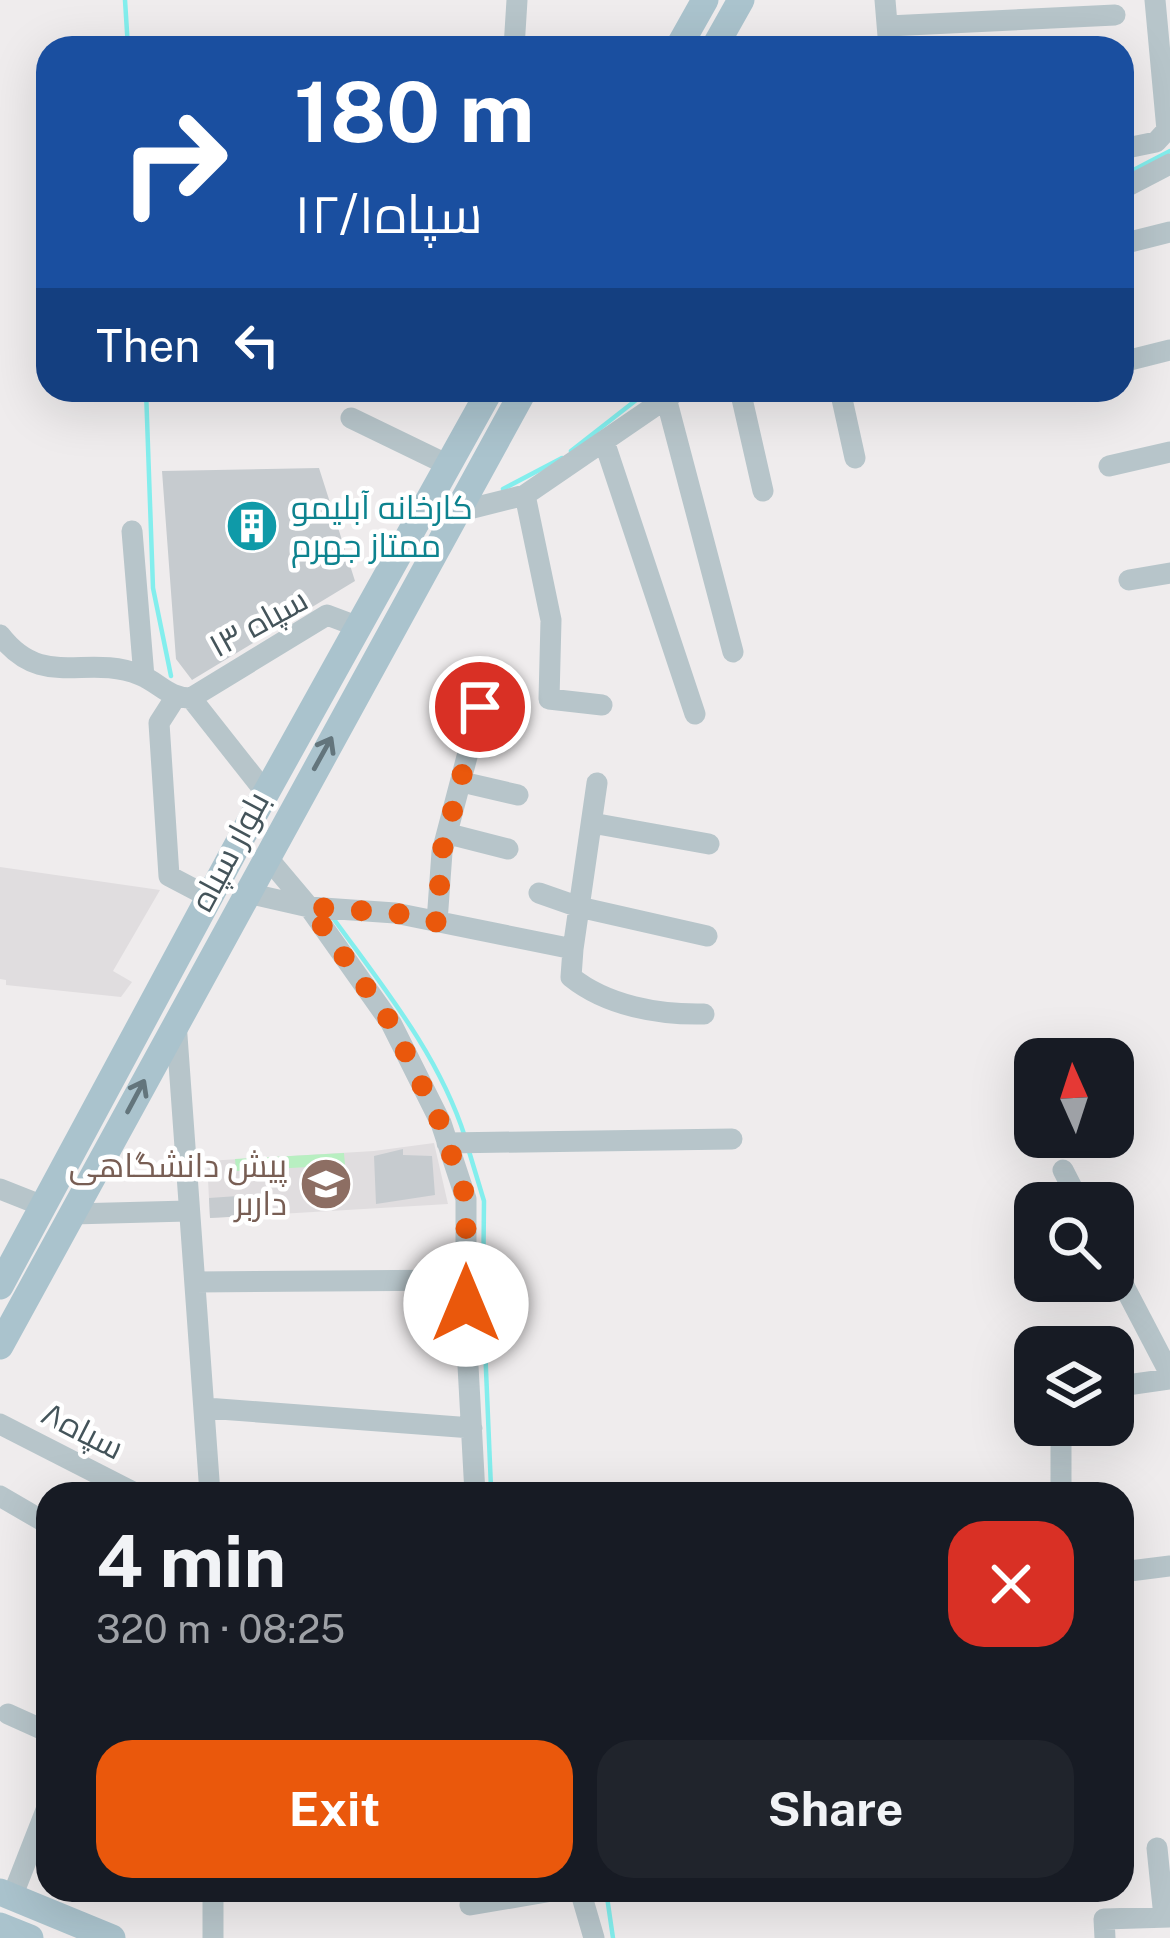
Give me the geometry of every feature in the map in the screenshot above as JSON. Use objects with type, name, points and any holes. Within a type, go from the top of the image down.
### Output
[{"type":"main road","points":[[685,36],[705,0]]},
{"type":"main road","points":[[720,36],[740,0]]},
{"type":"main road","name":"بلوار سپاه","points":[[0,1286],[483,402]]},
{"type":"main road","name":"بلوار سپاه","points":[[0,1346],[517,402]]},
{"type":"main road","points":[[152,1004],[176,1022]]},
{"type":"main road","points":[[6,1894],[112,1938]]},
{"type":"main road","points":[[0,1926],[30,1938]]},
{"type":"street","points":[[515,36],[517,0]]},
{"type":"street","points":[[885,0],[888,36]]},
{"type":"street","points":[[1134,147],[1156,142],[1166,130],[1156,0]]},
{"type":"street","points":[[898,36],[1115,15]]},
{"type":"street","points":[[1134,183],[1170,165]]},
{"type":"street","points":[[1134,241],[1170,232]]},
{"type":"street","points":[[1134,359],[1170,350]]},
{"type":"street","points":[[457,512],[525,495],[660,402]]},
{"type":"street","points":[[674,402],[734,652]]},
{"type":"street","points":[[743,402],[763,491]]},
{"type":"street","points":[[843,402],[855,458]]},
{"type":"street","points":[[351,418],[448,465]]},
{"type":"street","points":[[604,441],[695,714]]},
{"type":"street","points":[[1109,466],[1170,452]]},
{"type":"street","points":[[525,495],[551,620],[549,699],[602,705]]},
{"type":"street","points":[[132,531],[144,677]]},
{"type":"street","points":[[1129,580],[1170,573]]},
{"type":"street","name":"سپاه ۱۳","points":[[183,698],[327,615],[359,627]]},
{"type":"street","points":[[0,635],[16,656],[44,667],[95,668],[144,677],[183,698],[266,794]]},
{"type":"street","points":[[183,698],[159,723],[170,876],[209,897]]},
{"type":"street","points":[[437,922],[442,851],[480,707]]},
{"type":"street","points":[[462,782],[518,795]]},
{"type":"street","points":[[597,783],[572,977],[583,987],[663,1015],[704,1014]]},
{"type":"street","points":[[592,823],[709,844]]},
{"type":"street","points":[[448,834],[508,849]]},
{"type":"street","points":[[266,856],[309,907],[391,1023],[447,1143],[466,1198],[474,1482]]},
{"type":"street","points":[[538,892],[579,908],[707,936]]},
{"type":"street","points":[[247,893],[309,907],[395,913],[573,949]]},
{"type":"street","points":[[176,1022],[209,1482]]},
{"type":"street","points":[[447,1143],[732,1139]]},
{"type":"street","points":[[1063,1170],[1069,1182]]},
{"type":"street","points":[[0,1189],[43,1206]]},
{"type":"street","points":[[72,1214],[188,1211]]},
{"type":"street","points":[[195,1282],[466,1280]]},
{"type":"street","points":[[1132,1302],[1170,1377],[1134,1383]]},
{"type":"street","points":[[206,1408],[472,1428]]},
{"type":"street","name":"سپاه۸","points":[[0,1424],[110,1482]]},
{"type":"street","points":[[1061,1446],[1061,1482]]},
{"type":"street","points":[[0,1496],[36,1517]]},
{"type":"street","points":[[1134,1570],[1170,1566]]},
{"type":"street","points":[[8,1714],[36,1727]]},
{"type":"street","points":[[6,1894],[36,1830]]},
{"type":"street","points":[[1105,1938],[1104,1919],[1167,1917],[1157,1848]]},
{"type":"street","points":[[213,1902],[213,1938]]},
{"type":"street","points":[[470,1905],[493,1902]]},
{"type":"street","points":[[581,1902],[594,1938]]},
{"type":"shaded area","points":[[0,867],[160,890],[113,971],[132,982],[121,997],[6,985],[0,979]]},
{"type":"shaded area","name":"پیش دانشگاهی داربر","points":[[434,1143],[448,1204],[210,1218],[207,1161]]},
{"type":"green space","points":[[344,1153],[345,1165],[236,1171],[235,1159]]},
{"type":"building","name":"کارخانه آبلیمو ممتاز جهرم","points":[[319,468],[355,581],[192,680],[176,659],[162,471]]},
{"type":"building","name":"پیش دانشگاهی داربر","points":[[403,1149],[403,1155],[432,1156],[435,1195],[376,1204],[374,1156]]},
{"type":"building","points":[[266,1194],[268,1215],[210,1218],[209,1198]]},
{"type":"waterway","points":[[125,0],[127,36]]},
{"type":"waterway","points":[[1134,170],[1170,151]]},
{"type":"waterway","points":[[146,402],[153,588],[171,676]]},
{"type":"waterway","points":[[571,451],[634,402]]},
{"type":"waterway","points":[[503,489],[562,458]]},
{"type":"waterway","points":[[333,918],[425,1050],[465,1137]]},
{"type":"waterway","points":[[468,1148],[484,1201],[491,1482]]},
{"type":"waterway","points":[[608,1902],[613,1938]]},
{"type":"place","name":"کارخانه آبلیمو ممتاز جهرم","points":[[252,526]]},
{"type":"place","name":"پیش دانشگاهی داربر","points":[[326,1184]]},
{"type":"route","points":[[466,1304],[466,1198],[441,1124],[391,1023],[309,907],[395,913],[437,922],[442,851],[480,707]]}]
